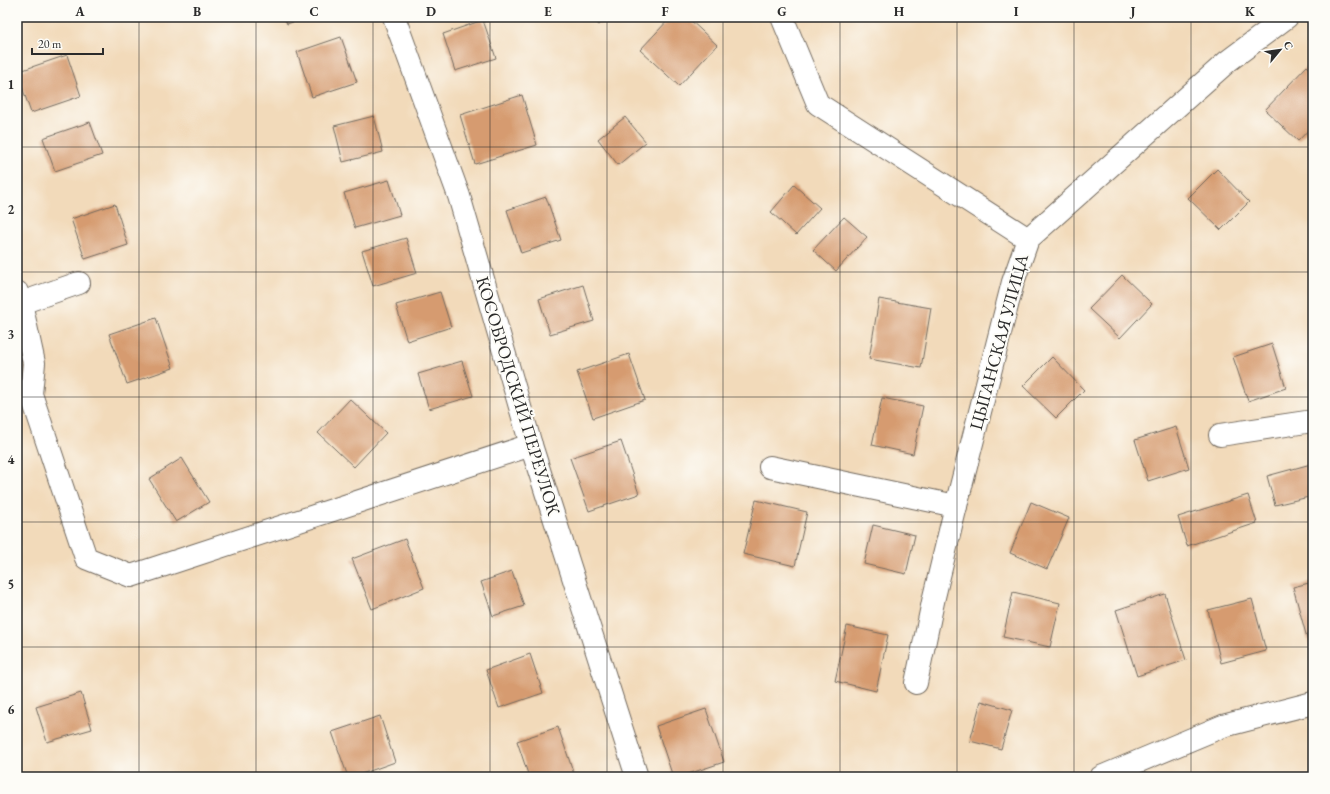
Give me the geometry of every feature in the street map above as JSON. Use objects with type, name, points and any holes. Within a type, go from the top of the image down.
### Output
[{"type":"street","name":"КОСОБРОДСКИЙ ПЕРЕУЛОК","points":[[394,17],[458,196],[531,445],[636,777]]},
{"type":"street","points":[[782,17],[818,104],[1028,239]]},
{"type":"street","name":"ЦЫГАНСКАЯ УЛИЦА","points":[[916,683],[934,597],[956,506],[1013,282],[1028,239],[1228,61],[1287,17]]},
{"type":"street","points":[[79,283],[19,297],[34,363],[31,394],[86,558],[131,576],[531,445]]},
{"type":"street","points":[[1220,434],[1313,422]]},
{"type":"street","points":[[770,467],[956,506]]},
{"type":"street","points":[[1101,777],[1223,726],[1313,703]]},
{"type":"building","points":[[284,17],[307,17],[287,24]]},
{"type":"building","points":[[590,17],[606,17],[599,25]]},
{"type":"building","points":[[671,17],[687,17],[717,45],[679,86],[640,50]]},
{"type":"building","points":[[483,20],[496,58],[455,71],[443,34]]},
{"type":"building","points":[[341,37],[357,82],[312,97],[297,52]]},
{"type":"building","points":[[67,55],[81,96],[31,113],[17,72]]},
{"type":"building","points":[[1307,66],[1313,72],[1313,125],[1298,141],[1265,110]]},
{"type":"building","points":[[522,95],[537,145],[475,164],[460,115]]},
{"type":"building","points":[[374,116],[383,152],[343,162],[334,126]]},
{"type":"building","points":[[625,117],[646,142],[618,165],[598,139]]},
{"type":"building","points":[[90,122],[102,155],[55,171],[43,138]]},
{"type":"building","points":[[1217,169],[1249,202],[1221,230],[1188,198]]},
{"type":"building","points":[[389,180],[400,215],[355,228],[344,193]]},
{"type":"building","points":[[794,185],[820,208],[796,235],[771,212]]},
{"type":"building","points":[[546,197],[561,240],[521,253],[507,210]]},
{"type":"building","points":[[115,204],[128,245],[85,259],[71,219]]},
{"type":"building","points":[[844,217],[867,237],[836,271],[813,250]]},
{"type":"building","points":[[406,238],[417,273],[373,286],[362,251]]},
{"type":"building","points":[[1122,275],[1152,304],[1120,338],[1089,309]]},
{"type":"building","points":[[583,285],[594,321],[550,334],[539,299]]},
{"type":"building","points":[[440,292],[451,327],[407,341],[396,305]]},
{"type":"building","points":[[879,299],[931,308],[921,368],[869,359]]},
{"type":"building","points":[[156,318],[173,368],[127,384],[109,334]]},
{"type":"building","points":[[1272,344],[1286,388],[1248,401],[1233,357]]},
{"type":"building","points":[[629,354],[645,400],[593,418],[577,372]]},
{"type":"building","points":[[1052,357],[1084,390],[1056,418],[1023,386]]},
{"type":"building","points":[[462,361],[473,396],[429,409],[418,374]]},
{"type":"building","points":[[882,398],[923,406],[913,454],[872,445]]},
{"type":"building","points":[[350,399],[386,433],[354,467],[318,433]]},
{"type":"building","points":[[1176,427],[1189,468],[1148,481],[1135,440]]},
{"type":"building","points":[[621,441],[639,494],[589,511],[570,458]]},
{"type":"building","points":[[182,458],[209,502],[176,522],[149,479]]},
{"type":"building","points":[[1311,464],[1313,471],[1313,496],[1275,505],[1267,476]]},
{"type":"building","points":[[1248,495],[1257,523],[1187,546],[1178,517]]},
{"type":"building","points":[[756,500],[807,512],[795,566],[743,554]]},
{"type":"building","points":[[1031,502],[1069,518],[1047,569],[1010,553]]},
{"type":"building","points":[[873,525],[915,535],[906,574],[864,564]]},
{"type":"building","points":[[405,539],[424,588],[372,609],[352,559]]},
{"type":"building","points":[[512,571],[524,606],[493,616],[481,582]]},
{"type":"building","points":[[1313,582],[1313,660],[1293,587]]},
{"type":"building","points":[[1013,592],[1060,603],[1050,647],[1003,637]]},
{"type":"building","points":[[1165,594],[1186,660],[1137,676],[1116,610]]},
{"type":"building","points":[[1252,599],[1266,651],[1221,663],[1208,610]]},
{"type":"building","points":[[847,626],[888,635],[876,691],[835,681]]},
{"type":"building","points":[[530,654],[543,693],[499,708],[486,670]]},
{"type":"building","points":[[81,693],[92,729],[47,742],[36,707]]},
{"type":"building","points":[[981,701],[1012,710],[1001,749],[970,741]]},
{"type":"building","points":[[706,709],[724,762],[679,777],[673,777],[656,726]]},
{"type":"building","points":[[380,716],[395,762],[353,777],[348,777],[332,732]]},
{"type":"building","points":[[558,727],[574,774],[566,777],[529,777],[517,741]]}]
